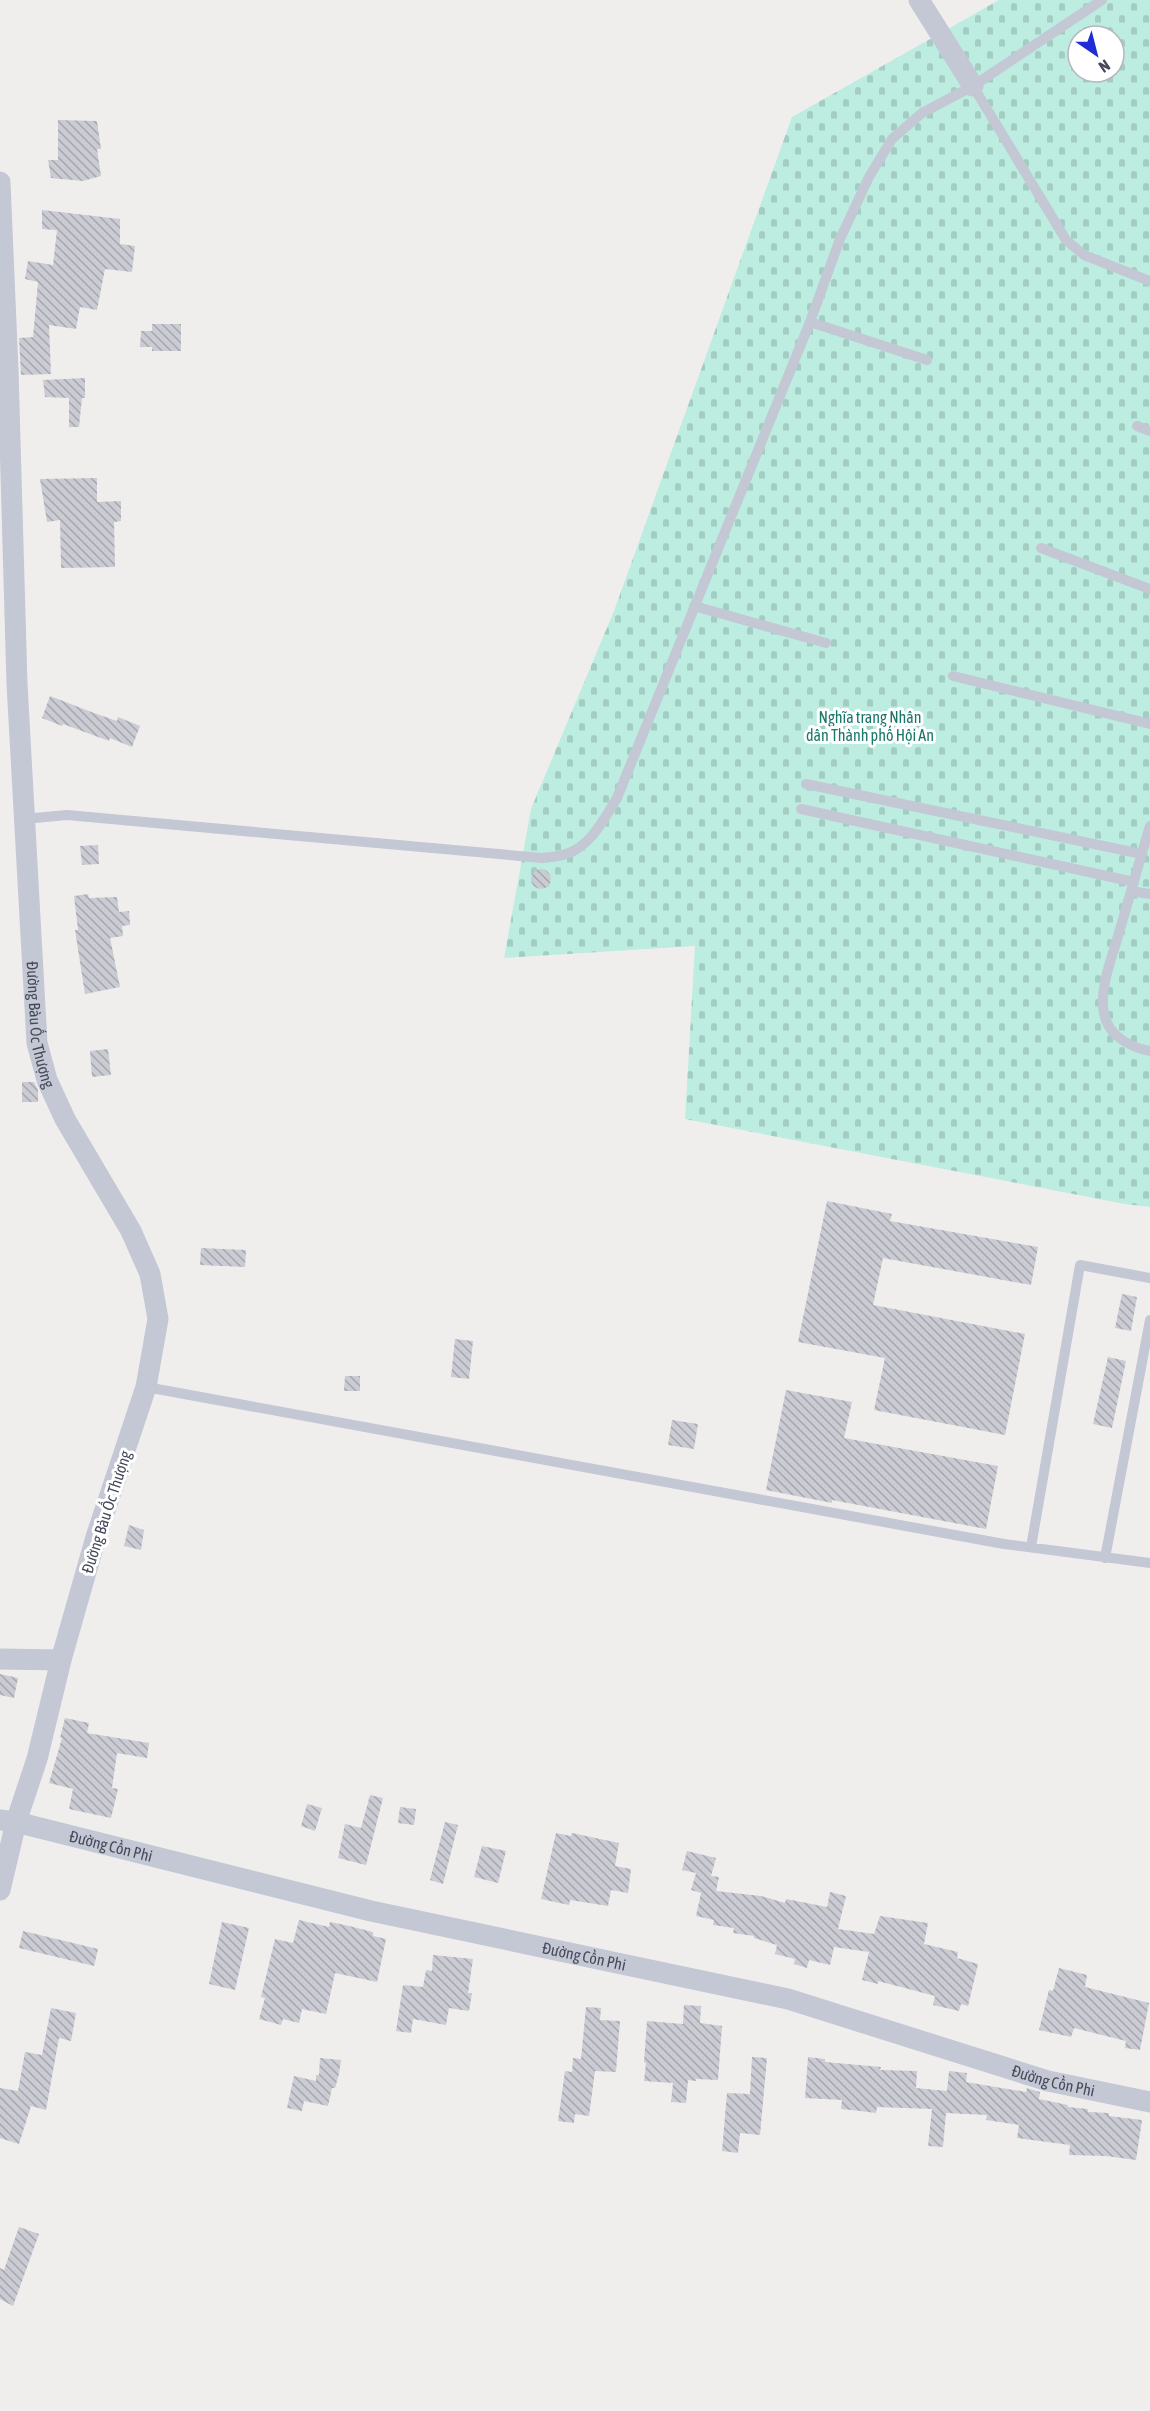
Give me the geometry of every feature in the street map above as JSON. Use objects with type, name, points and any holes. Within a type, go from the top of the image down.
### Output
[{"type":"street","points":[[919,0],[973,86]]},
{"type":"street","name":"Đường Bàu Ốc Thượng","points":[[0,182],[17,684],[37,1043],[47,1080],[65,1119],[131,1232],[150,1274],[159,1319],[146,1387],[96,1537],[61,1660],[37,1759],[8,1821],[0,1890]]},
{"type":"street","points":[[0,1659],[61,1660]]},
{"type":"street","name":"Đường Cồn Phi","points":[[8,1821],[371,1911],[788,1999],[1048,2081],[1150,2102]]},
{"type":"lane","points":[[24,819],[67,815],[542,858],[567,854],[580,846],[597,831],[617,798],[810,322],[840,239],[868,177],[892,139],[922,112],[973,86],[1102,0]]},
{"type":"lane","points":[[973,86],[1066,240],[1084,255],[1150,281]]},
{"type":"lane","points":[[810,322],[927,360]]},
{"type":"lane","points":[[1137,426],[1150,431]]},
{"type":"lane","points":[[1041,548],[1150,589]]},
{"type":"lane","points":[[694,606],[826,643]]},
{"type":"lane","points":[[953,676],[1150,724]]},
{"type":"lane","points":[[806,784],[1142,854]]},
{"type":"lane","points":[[801,809],[1132,886],[1150,894]]},
{"type":"lane","points":[[1150,826],[1106,978],[1103,1005],[1108,1024],[1118,1038],[1133,1048],[1150,1051]]},
{"type":"lane","points":[[1031,1547],[1080,1265],[1150,1278]]},
{"type":"lane","points":[[1105,1558],[1150,1320]]},
{"type":"lane","points":[[146,1387],[922,1530],[1004,1544],[1150,1563]]},
{"type":"green space","name":"Nghĩa trang Nhân dân Thành phố Hội An","points":[[999,0],[1150,0],[1150,1207],[685,1119],[695,946],[504,958],[531,809],[614,611],[792,117]]},
{"type":"building","points":[[58,120],[97,121],[101,149],[97,149],[101,176],[83,181],[51,178],[48,160],[58,160]]},
{"type":"building","points":[[42,210],[120,219],[120,244],[135,246],[132,272],[105,269],[97,310],[80,307],[76,329],[49,325],[51,374],[21,375],[19,338],[33,337],[38,282],[25,279],[28,261],[53,265],[57,230],[42,229]]},
{"type":"building","points":[[152,324],[181,324],[181,351],[152,351],[152,347],[140,347],[141,331],[152,331]]},
{"type":"building","points":[[85,378],[85,398],[82,398],[79,427],[69,427],[69,398],[45,397],[43,380]]},
{"type":"building","points":[[97,478],[97,502],[121,501],[121,521],[114,522],[115,567],[61,568],[60,520],[47,522],[40,479]]},
{"type":"building","points":[[50,696],[117,721],[118,717],[140,726],[132,747],[110,738],[109,741],[42,718]]},
{"type":"building","points":[[98,845],[99,864],[82,865],[80,846]]},
{"type":"building","points":[[541,869],[548,872],[551,879],[548,886],[541,889],[534,886],[531,879],[534,872]]},
{"type":"building","points":[[88,894],[89,898],[117,897],[119,912],[129,911],[130,925],[122,926],[123,936],[110,938],[120,987],[85,994],[75,930],[78,930],[74,896]]},
{"type":"building","points":[[108,1049],[111,1075],[92,1077],[90,1051]]},
{"type":"building","points":[[22,1082],[34,1082],[38,1090],[38,1102],[22,1102]]},
{"type":"building","points":[[827,1201],[892,1214],[890,1221],[1038,1247],[1031,1285],[883,1258],[873,1305],[1025,1334],[1005,1435],[874,1410],[885,1358],[798,1342]]},
{"type":"building","points":[[201,1248],[246,1250],[245,1267],[200,1265]]},
{"type":"building","points":[[1122,1294],[1137,1297],[1131,1331],[1115,1328]]},
{"type":"building","points":[[455,1339],[473,1341],[469,1379],[451,1377]]},
{"type":"building","points":[[1108,1357],[1126,1361],[1112,1428],[1093,1424]]},
{"type":"building","points":[[345,1376],[360,1376],[360,1391],[344,1391]]},
{"type":"building","points":[[786,1390],[852,1402],[844,1438],[998,1466],[986,1529],[766,1490]]},
{"type":"building","points":[[672,1420],[698,1424],[694,1449],[668,1445]]},
{"type":"building","points":[[129,1525],[144,1530],[141,1550],[124,1546]]},
{"type":"building","points":[[0,1674],[18,1678],[14,1698],[0,1695]]},
{"type":"building","points":[[65,1718],[89,1723],[87,1733],[149,1743],[147,1758],[117,1753],[112,1788],[118,1789],[111,1818],[69,1809],[73,1789],[49,1783],[62,1738],[60,1738]]},
{"type":"building","points":[[370,1795],[383,1798],[366,1865],[338,1858],[345,1824],[361,1828]]},
{"type":"building","points":[[307,1804],[322,1808],[315,1831],[301,1826]]},
{"type":"building","points":[[400,1807],[416,1809],[414,1825],[398,1823]]},
{"type":"building","points":[[445,1822],[458,1825],[443,1884],[430,1880]]},
{"type":"building","points":[[556,1833],[571,1836],[572,1833],[619,1843],[615,1866],[631,1869],[628,1893],[611,1890],[608,1906],[570,1900],[569,1905],[541,1899]]},
{"type":"building","points":[[482,1846],[506,1851],[498,1883],[474,1877]]},
{"type":"building","points":[[687,1851],[716,1858],[711,1876],[719,1877],[716,1891],[761,1896],[785,1903],[786,1899],[827,1907],[830,1892],[846,1896],[838,1929],[874,1934],[880,1916],[928,1923],[924,1944],[958,1952],[957,1958],[978,1964],[968,2006],[961,2004],[959,2011],[933,2005],[935,1996],[878,1981],[878,1984],[862,1980],[869,1952],[834,1947],[830,1965],[809,1960],[807,1968],[794,1964],[795,1959],[775,1954],[777,1945],[754,1938],[754,1936],[733,1933],[734,1928],[713,1925],[714,1920],[696,1916],[701,1893],[691,1890],[696,1873],[682,1870]]},
{"type":"building","points":[[299,1920],[329,1927],[330,1922],[345,1925],[373,1932],[373,1936],[386,1939],[377,1982],[335,1973],[326,2014],[302,2009],[299,2023],[283,2019],[281,2025],[259,2019],[265,1998],[261,1997],[275,1939],[293,1943]]},
{"type":"building","points":[[222,1922],[249,1928],[235,1990],[209,1984]]},
{"type":"building","points":[[23,1931],[98,1949],[94,1966],[19,1948]]},
{"type":"building","points":[[433,1955],[473,1959],[468,1993],[472,1993],[469,2011],[449,2008],[446,2025],[413,2019],[411,2033],[396,2031],[403,1985],[423,1987],[426,1970],[432,1971]]},
{"type":"building","points":[[1059,1968],[1087,1975],[1085,1987],[1149,2003],[1140,2050],[1125,2048],[1126,2041],[1074,2028],[1071,2037],[1039,2030],[1049,1990],[1053,1991]]},
{"type":"building","points":[[684,2005],[701,2006],[700,2023],[722,2026],[718,2080],[688,2080],[686,2103],[671,2102],[673,2083],[644,2081],[647,2021],[683,2024]]},
{"type":"building","points":[[586,2007],[601,2008],[600,2020],[620,2021],[616,2072],[595,2071],[589,2116],[575,2114],[574,2123],[558,2121],[565,2071],[572,2072],[573,2058],[581,2059]]},
{"type":"building","points":[[51,2008],[76,2013],[71,2041],[59,2038],[46,2110],[31,2106],[19,2144],[0,2138],[0,2088],[18,2091],[25,2052],[42,2055]]},
{"type":"building","points":[[752,2057],[767,2058],[760,2135],[740,2133],[738,2153],[722,2151],[727,2093],[750,2094]]},
{"type":"building","points":[[808,2057],[825,2059],[825,2062],[881,2067],[880,2070],[917,2071],[916,2088],[947,2091],[949,2071],[967,2073],[966,2082],[1026,2092],[1027,2088],[1040,2092],[1039,2099],[1068,2105],[1068,2107],[1088,2109],[1088,2112],[1109,2113],[1109,2116],[1142,2120],[1136,2160],[1069,2155],[1070,2145],[1017,2138],[1019,2125],[986,2120],[987,2115],[946,2113],[943,2147],[928,2146],[932,2109],[877,2107],[876,2113],[841,2109],[842,2100],[805,2098]]},
{"type":"building","points":[[320,2058],[341,2060],[339,2074],[335,2088],[332,2088],[328,2106],[304,2101],[302,2111],[287,2108],[294,2076],[316,2081],[316,2075],[319,2075]]},
{"type":"building","points":[[19,2227],[39,2234],[13,2306],[0,2299],[0,2268],[4,2270]]}]
